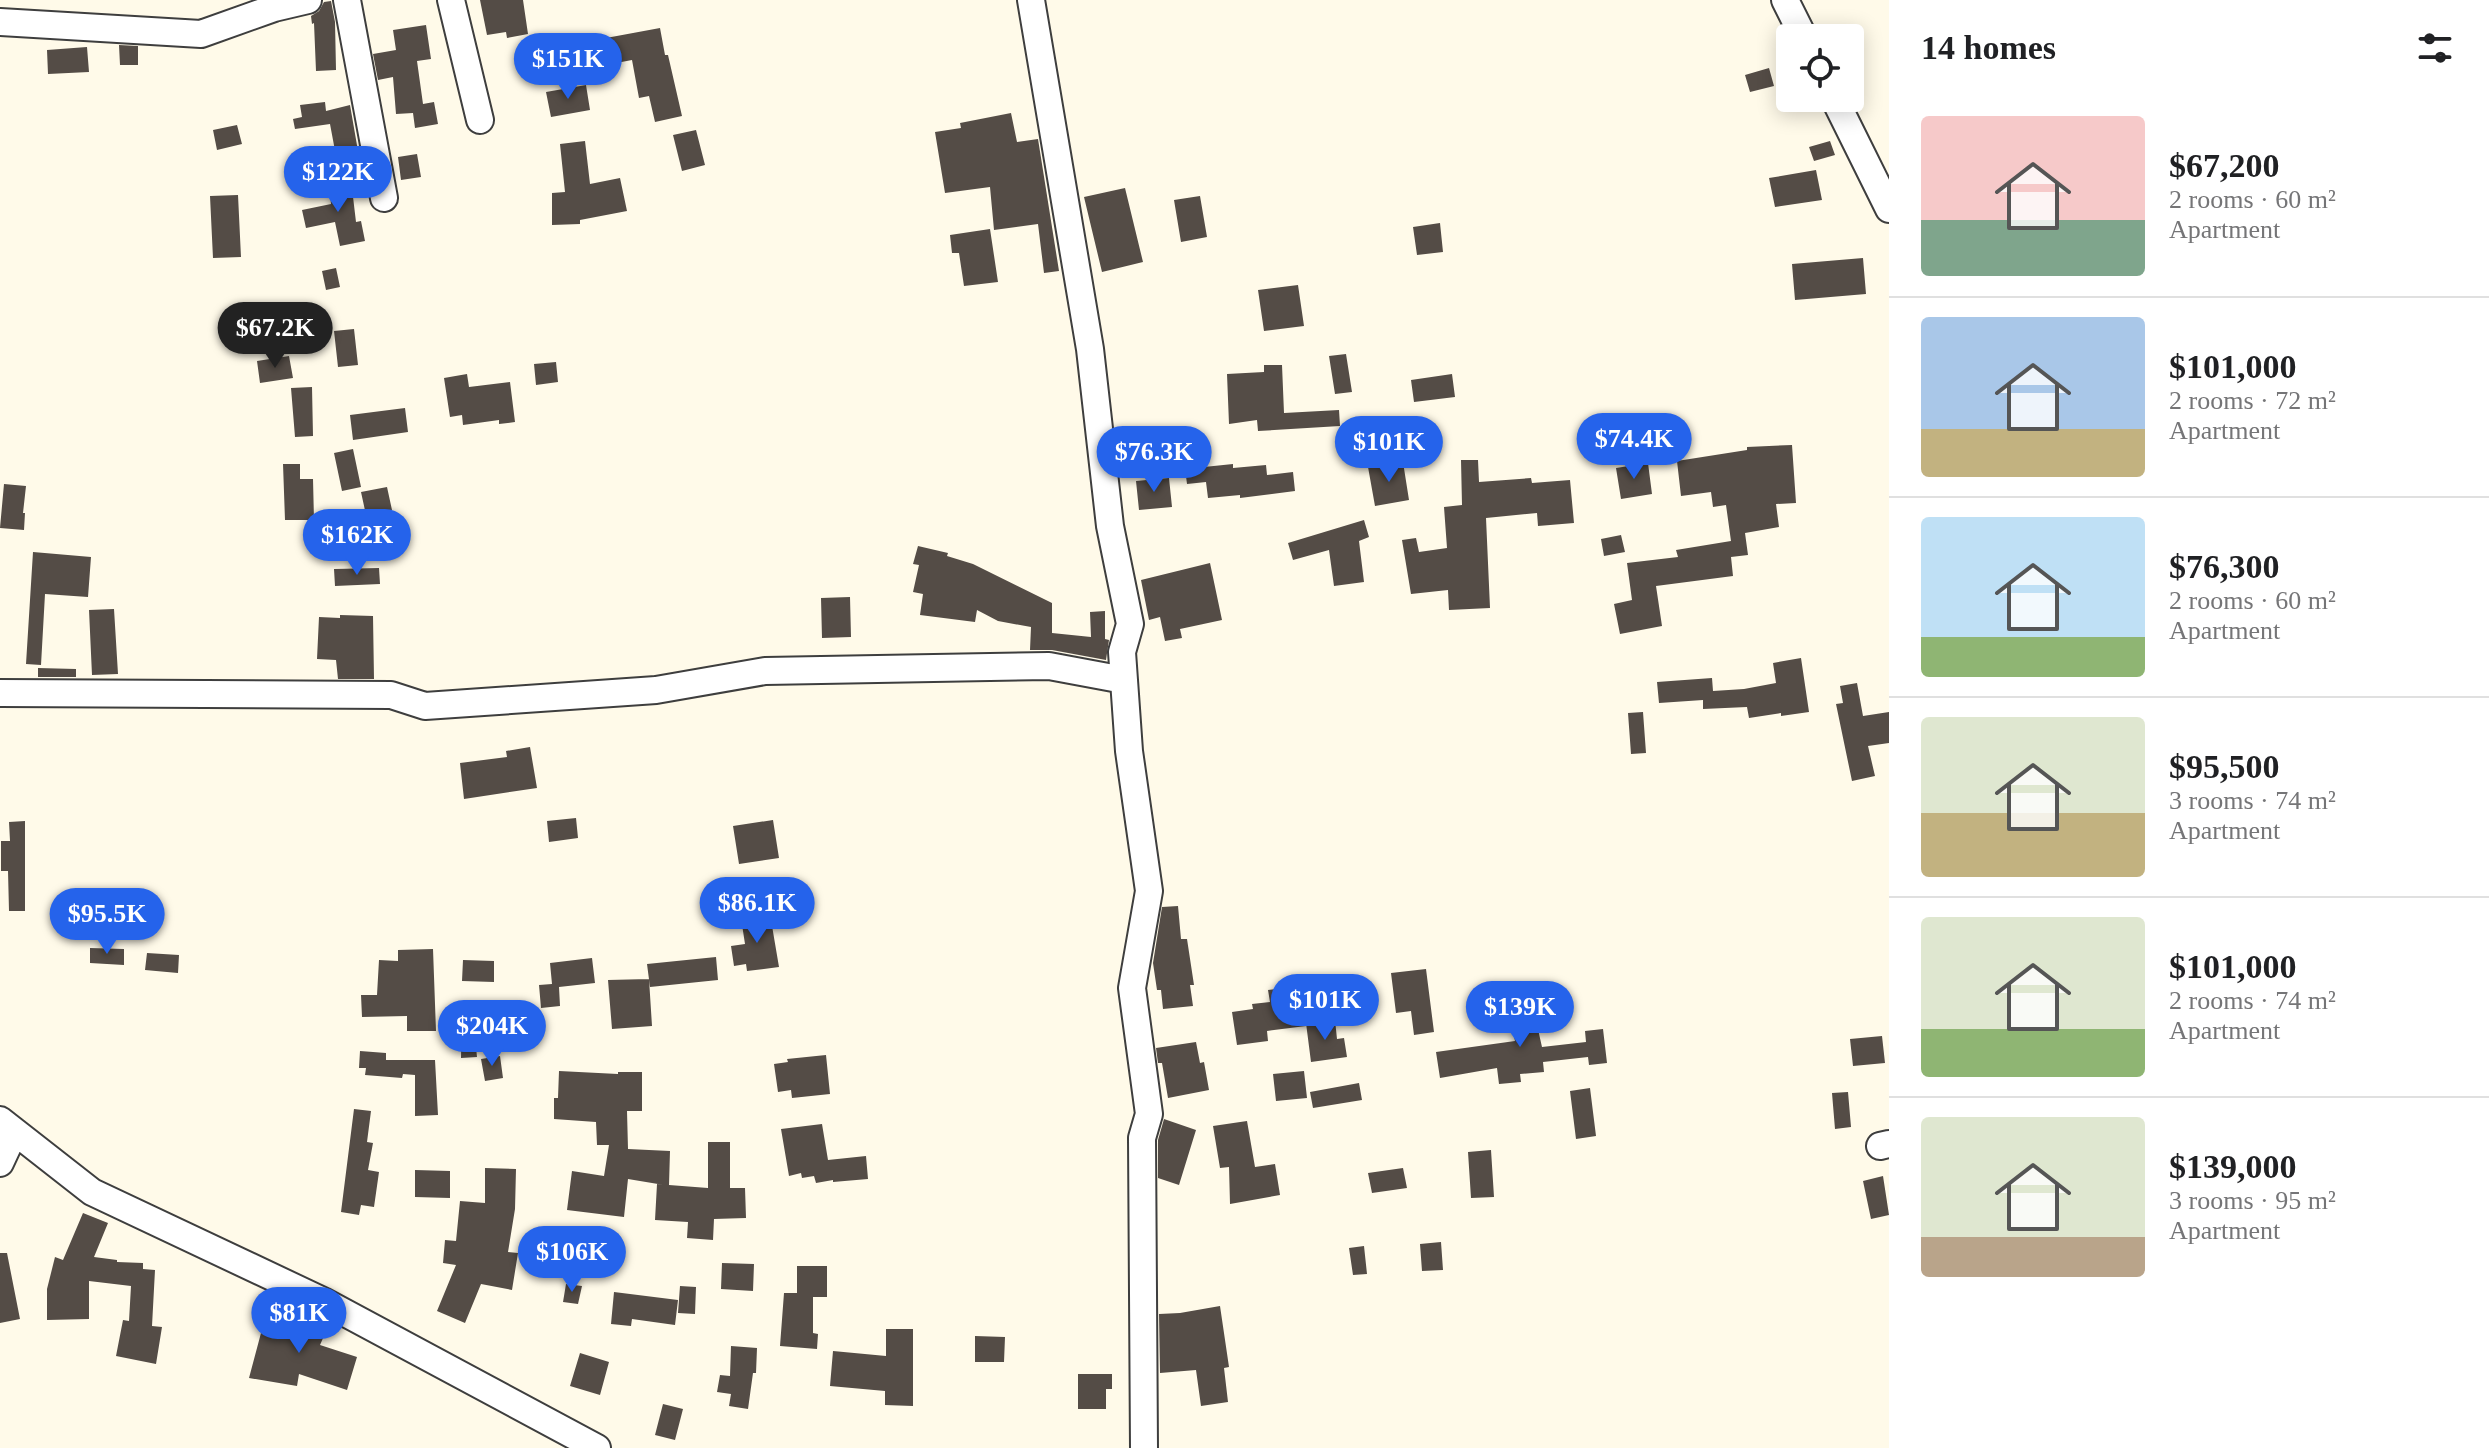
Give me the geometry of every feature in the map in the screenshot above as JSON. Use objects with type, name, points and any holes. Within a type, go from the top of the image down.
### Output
[{"type":"street","points":[[0,22],[201,34],[274,8],[308,0]]},
{"type":"street","points":[[347,0],[384,198]]},
{"type":"street","points":[[451,0],[480,120]]},
{"type":"street","points":[[1031,0],[1090,349],[1110,526],[1130,624],[1122,652],[1129,751],[1149,891],[1132,988],[1149,1114],[1142,1138],[1144,1448]]},
{"type":"street","points":[[1785,0],[1797,24]]},
{"type":"street","points":[[1841,112],[1889,209]]},
{"type":"street","points":[[0,693],[391,695],[425,706],[656,690],[765,671],[1049,666],[1124,680]]},
{"type":"street","points":[[0,1163],[7,1126],[92,1192],[323,1301],[597,1448]]},
{"type":"building","points":[[480,0],[523,0],[528,34],[507,38],[506,32],[487,35]]},
{"type":"building","points":[[331,1],[335,22],[336,70],[316,71],[311,16],[319,11],[324,2]]},
{"type":"building","points":[[426,25],[431,59],[417,61],[423,104],[434,102],[438,124],[415,128],[413,113],[396,114],[393,77],[378,80],[373,54],[396,50],[393,30]]},
{"type":"building","points":[[660,28],[682,116],[655,122],[649,96],[639,98],[632,60],[611,64],[606,38]]},
{"type":"building","points":[[119,45],[138,46],[138,65],[120,65]]},
{"type":"building","points":[[87,47],[89,72],[48,74],[47,50]]},
{"type":"building","points":[[1769,68],[1774,86],[1750,92],[1745,75]]},
{"type":"building","points":[[586,85],[590,110],[551,117],[546,92]]},
{"type":"building","points":[[325,102],[326,111],[350,105],[358,151],[336,156],[330,124],[295,129],[293,119],[302,117],[300,105]]},
{"type":"building","points":[[1011,113],[1017,142],[1038,139],[1059,271],[1044,273],[1038,224],[994,230],[990,187],[945,193],[935,132],[961,128],[960,123]]},
{"type":"building","points":[[237,125],[242,144],[217,150],[213,130]]},
{"type":"building","points":[[696,130],[705,165],[682,171],[673,135]]},
{"type":"building","points":[[585,141],[590,184],[620,178],[627,211],[580,220],[580,224],[552,225],[552,193],[565,192],[560,144]]},
{"type":"building","points":[[1830,141],[1835,155],[1814,161],[1809,147]]},
{"type":"building","points":[[417,154],[421,177],[401,180],[398,157]]},
{"type":"building","points":[[1816,170],[1822,200],[1775,207],[1769,178]]},
{"type":"building","points":[[351,180],[356,222],[361,221],[365,241],[340,246],[335,222],[306,228],[302,210],[331,204],[329,183]]},
{"type":"building","points":[[1125,188],[1143,262],[1102,272],[1084,197]]},
{"type":"building","points":[[238,195],[241,257],[213,258],[210,196]]},
{"type":"building","points":[[1200,196],[1207,237],[1181,242],[1174,200]]},
{"type":"building","points":[[1440,223],[1443,252],[1417,255],[1413,227]]},
{"type":"building","points":[[990,229],[998,282],[964,286],[959,253],[952,253],[950,235]]},
{"type":"building","points":[[1863,258],[1866,294],[1795,300],[1792,264]]},
{"type":"building","points":[[336,268],[340,287],[326,290],[322,271]]},
{"type":"building","points":[[1298,285],[1304,326],[1264,331],[1258,290]]},
{"type":"building","points":[[354,329],[358,365],[338,367],[334,331]]},
{"type":"building","points":[[1346,354],[1352,392],[1335,394],[1329,356]]},
{"type":"building","points":[[289,356],[293,378],[260,383],[257,361]]},
{"type":"building","points":[[556,362],[558,382],[536,385],[534,364]]},
{"type":"building","points":[[1264,365],[1282,365],[1284,413],[1339,410],[1340,426],[1258,431],[1257,420],[1229,424],[1227,374],[1264,372]]},
{"type":"building","points":[[467,374],[469,387],[510,382],[515,422],[499,424],[499,420],[463,425],[462,415],[450,417],[444,378]]},
{"type":"building","points":[[1452,374],[1455,397],[1414,402],[1411,380]]},
{"type":"building","points":[[312,387],[313,436],[295,437],[291,388]]},
{"type":"building","points":[[405,408],[408,432],[353,440],[350,415]]},
{"type":"building","points":[[1792,445],[1796,503],[1776,504],[1779,527],[1745,533],[1748,555],[1731,557],[1733,576],[1656,586],[1662,626],[1620,634],[1614,604],[1632,600],[1627,563],[1678,557],[1676,550],[1731,541],[1726,505],[1713,507],[1711,492],[1681,496],[1677,461],[1747,450],[1747,447]]},
{"type":"building","points":[[353,449],[361,487],[342,491],[334,453]]},
{"type":"building","points":[[1202,451],[1204,467],[1266,465],[1267,475],[1293,472],[1295,491],[1240,498],[1240,495],[1208,498],[1206,482],[1187,484],[1183,453]]},
{"type":"building","points":[[1461,460],[1478,460],[1479,482],[1531,478],[1532,483],[1570,480],[1574,523],[1538,526],[1537,513],[1486,518],[1490,608],[1449,610],[1448,590],[1411,594],[1402,540],[1416,538],[1419,552],[1447,548],[1444,507],[1462,505]]},
{"type":"building","points":[[1403,462],[1409,500],[1375,506],[1368,467]]},
{"type":"building","points":[[1648,463],[1652,494],[1621,499],[1616,468]]},
{"type":"building","points":[[283,464],[300,464],[300,479],[313,479],[314,520],[285,520]]},
{"type":"building","points":[[1169,478],[1172,507],[1139,510],[1136,481]]},
{"type":"building","points":[[4,484],[26,486],[24,530],[0,528]]},
{"type":"building","points":[[387,487],[392,510],[366,515],[361,492]]},
{"type":"building","points":[[1364,520],[1369,537],[1359,541],[1364,582],[1334,586],[1329,550],[1293,560],[1288,543]]},
{"type":"building","points":[[1621,535],[1625,552],[1604,556],[1601,539]]},
{"type":"building","points":[[918,546],[948,553],[947,556],[973,564],[1052,603],[1052,633],[1091,637],[1090,612],[1105,611],[1105,639],[1109,640],[1106,660],[1052,650],[1030,650],[1031,627],[998,621],[977,610],[975,622],[920,615],[923,594],[913,592],[919,565],[913,564]]},
{"type":"building","points":[[33,552],[91,557],[88,597],[45,594],[41,665],[26,664]]},
{"type":"building","points":[[1210,563],[1222,620],[1180,629],[1182,638],[1165,641],[1160,617],[1149,620],[1141,580]]},
{"type":"building","points":[[379,568],[380,584],[335,586],[334,569]]},
{"type":"building","points":[[850,597],[851,637],[822,638],[821,598]]},
{"type":"building","points":[[114,609],[118,674],[92,675],[89,610]]},
{"type":"building","points":[[340,615],[373,616],[374,679],[338,679],[336,660],[317,659],[319,617],[340,618]]},
{"type":"building","points":[[1801,658],[1809,712],[1749,718],[1747,707],[1703,709],[1703,700],[1659,703],[1657,682],[1712,678],[1713,691],[1744,689],[1776,683],[1773,663]]},
{"type":"building","points":[[38,668],[76,669],[76,677],[38,677]]},
{"type":"building","points":[[1857,683],[1863,716],[1889,712],[1889,743],[1868,746],[1875,776],[1852,781],[1836,704],[1843,703],[1840,686]]},
{"type":"building","points":[[1643,712],[1646,753],[1631,754],[1628,713]]},
{"type":"building","points":[[530,747],[537,788],[464,799],[460,763],[507,757],[506,751]]},
{"type":"building","points":[[576,818],[578,838],[549,842],[547,821]]},
{"type":"building","points":[[773,820],[779,858],[739,864],[733,826]]},
{"type":"building","points":[[25,821],[25,911],[9,911],[8,871],[1,871],[1,841],[10,841],[9,822]]},
{"type":"building","points":[[1178,906],[1181,939],[1187,939],[1194,985],[1190,985],[1193,1006],[1163,1009],[1153,963],[1162,907]]},
{"type":"building","points":[[770,914],[779,967],[747,971],[746,964],[734,966],[731,946],[745,944],[741,918]]},
{"type":"building","points":[[90,948],[124,949],[124,965],[90,963]]},
{"type":"building","points":[[433,949],[436,1031],[407,1031],[407,1016],[362,1017],[361,995],[377,995],[379,960],[398,961],[398,950]]},
{"type":"building","points":[[147,953],[179,955],[178,973],[145,970]]},
{"type":"building","points":[[716,957],[718,980],[650,987],[647,964]]},
{"type":"building","points":[[592,958],[595,983],[559,987],[560,1006],[541,1008],[539,985],[552,984],[550,963]]},
{"type":"building","points":[[463,960],[494,961],[494,982],[462,981]]},
{"type":"building","points":[[1426,969],[1434,1032],[1414,1035],[1411,1011],[1396,1013],[1391,973]]},
{"type":"building","points":[[649,979],[652,1026],[612,1029],[608,980]]},
{"type":"building","points":[[1302,986],[1306,1026],[1267,1031],[1268,1041],[1237,1045],[1232,1012],[1253,1009],[1252,1004],[1270,1002],[1268,990]]},
{"type":"building","points":[[1530,994],[1542,1047],[1586,1042],[1585,1031],[1603,1029],[1607,1063],[1589,1065],[1588,1057],[1543,1062],[1544,1072],[1520,1074],[1521,1082],[1499,1084],[1497,1068],[1440,1078],[1436,1052],[1515,1041],[1506,999]]},
{"type":"building","points":[[472,1006],[477,1057],[461,1058],[462,1007]]},
{"type":"building","points":[[1335,1020],[1337,1039],[1344,1038],[1347,1057],[1311,1062],[1306,1023]]},
{"type":"building","points":[[1882,1036],[1885,1063],[1853,1066],[1850,1039]]},
{"type":"building","points":[[1196,1042],[1200,1063],[1204,1062],[1209,1090],[1168,1098],[1156,1048]]},
{"type":"building","points":[[360,1051],[386,1053],[386,1060],[435,1060],[438,1115],[415,1116],[415,1075],[403,1074],[402,1078],[365,1075],[366,1068],[359,1068]]},
{"type":"building","points":[[826,1055],[830,1094],[792,1098],[791,1090],[778,1092],[774,1064],[788,1062],[787,1059]]},
{"type":"building","points":[[500,1056],[503,1078],[485,1081],[481,1059]]},
{"type":"building","points":[[559,1071],[642,1072],[642,1111],[627,1111],[628,1149],[670,1151],[669,1185],[708,1188],[708,1142],[730,1142],[730,1188],[745,1188],[746,1218],[714,1219],[713,1240],[687,1238],[688,1222],[655,1220],[657,1184],[664,1185],[628,1179],[624,1217],[567,1210],[572,1171],[604,1176],[609,1145],[597,1145],[596,1122],[554,1119]]},
{"type":"building","points":[[1304,1071],[1307,1098],[1276,1101],[1273,1074]]},
{"type":"building","points":[[1359,1083],[1362,1100],[1313,1108],[1310,1092]]},
{"type":"building","points":[[1590,1088],[1596,1136],[1576,1139],[1570,1091]]},
{"type":"building","points":[[1848,1092],[1851,1127],[1835,1129],[1832,1093]]},
{"type":"building","points":[[354,1109],[371,1111],[367,1142],[373,1143],[368,1170],[379,1172],[374,1207],[361,1205],[359,1215],[341,1212]]},
{"type":"building","points":[[1164,1119],[1196,1130],[1179,1185],[1158,1178],[1158,1140]]},
{"type":"building","points":[[1247,1121],[1255,1167],[1275,1164],[1280,1195],[1230,1204],[1229,1167],[1220,1168],[1213,1126]]},
{"type":"building","points":[[822,1124],[828,1160],[866,1156],[868,1179],[816,1183],[814,1176],[802,1178],[801,1173],[789,1176],[781,1129]]},
{"type":"building","points":[[1491,1150],[1494,1197],[1471,1198],[1468,1152]]},
{"type":"building","points":[[485,1168],[516,1169],[515,1209],[508,1252],[518,1253],[512,1290],[481,1284],[465,1323],[437,1311],[456,1265],[443,1263],[445,1240],[456,1241],[460,1201],[485,1203]]},
{"type":"building","points":[[1403,1168],[1407,1188],[1372,1193],[1368,1173]]},
{"type":"building","points":[[415,1170],[450,1171],[450,1198],[415,1197]]},
{"type":"building","points":[[1883,1176],[1889,1215],[1871,1219],[1863,1181]]},
{"type":"building","points":[[83,1213],[108,1223],[94,1257],[143,1263],[143,1269],[155,1270],[152,1326],[162,1327],[156,1364],[116,1356],[123,1320],[129,1321],[131,1286],[89,1281],[89,1319],[47,1320],[47,1289],[55,1257],[63,1260]]},
{"type":"building","points":[[1441,1242],[1443,1270],[1422,1271],[1420,1244]]},
{"type":"building","points":[[1364,1246],[1367,1274],[1353,1275],[1349,1248]]},
{"type":"building","points":[[0,1253],[7,1253],[20,1319],[0,1323]]},
{"type":"building","points":[[722,1263],[754,1264],[753,1291],[721,1289]]},
{"type":"building","points":[[797,1266],[827,1266],[827,1297],[813,1297],[813,1333],[818,1334],[817,1349],[780,1346],[784,1293],[797,1293]]},
{"type":"building","points":[[566,1284],[582,1286],[578,1304],[563,1302]]},
{"type":"building","points":[[680,1286],[696,1287],[695,1314],[678,1313]]},
{"type":"building","points":[[614,1292],[678,1300],[675,1325],[632,1319],[631,1326],[611,1324]]},
{"type":"building","points":[[1220,1306],[1229,1367],[1224,1368],[1228,1402],[1201,1406],[1196,1370],[1160,1373],[1159,1314]]},
{"type":"building","points":[[270,1314],[327,1329],[320,1345],[357,1357],[347,1390],[299,1374],[297,1386],[249,1378],[261,1333],[264,1334]]},
{"type":"building","points":[[886,1329],[913,1329],[913,1406],[885,1405],[885,1391],[830,1386],[833,1351],[886,1356]]},
{"type":"building","points":[[975,1336],[1005,1337],[1004,1362],[975,1362]]},
{"type":"building","points":[[731,1346],[757,1348],[756,1373],[753,1373],[748,1409],[729,1406],[731,1394],[717,1392],[720,1375],[730,1376]]},
{"type":"building","points":[[580,1353],[609,1362],[600,1395],[570,1386]]},
{"type":"building","points":[[1078,1374],[1112,1374],[1112,1389],[1106,1389],[1106,1409],[1078,1409]]},
{"type":"building","points":[[663,1404],[683,1409],[675,1440],[655,1435]]}]
